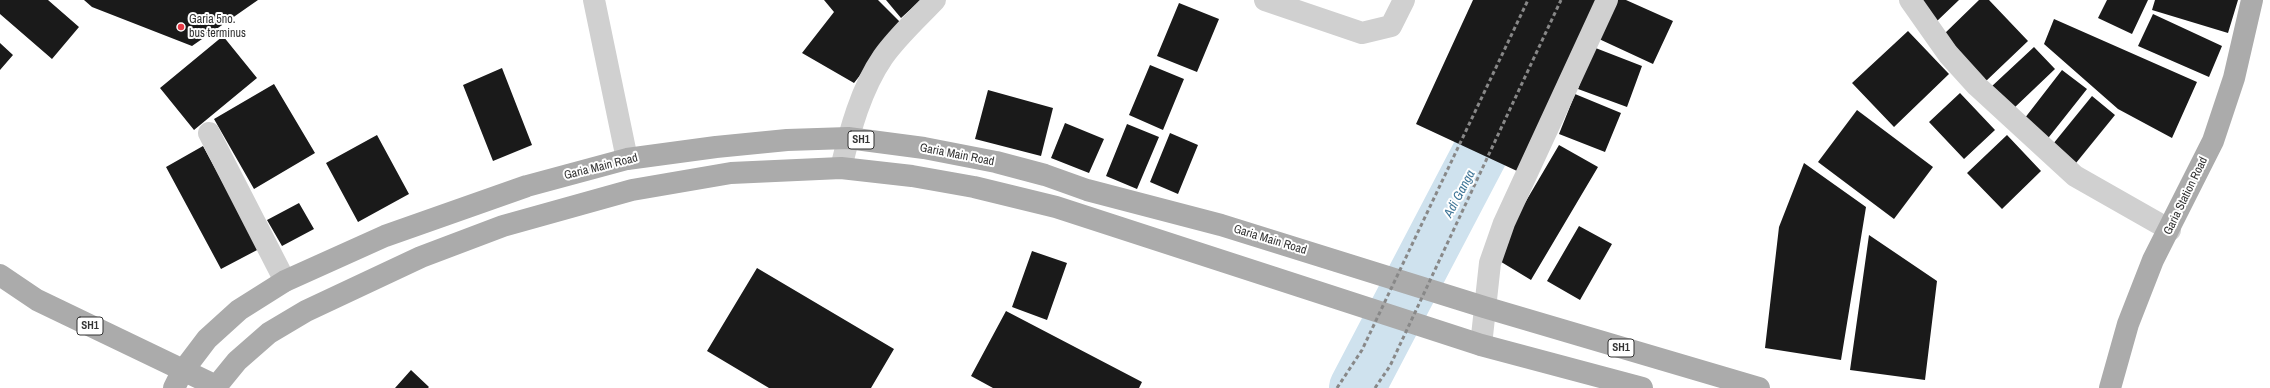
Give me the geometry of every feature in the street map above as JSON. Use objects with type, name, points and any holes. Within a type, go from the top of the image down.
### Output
[{"type":"main road","name":"Garia Station Road","points":[[2110,388],[2128,324],[2154,260],[2213,141],[2234,78],[2252,0]]},
{"type":"main road","name":"Garia Main Road","points":[[178,380],[207,339],[238,310],[285,281],[385,236],[527,186],[627,159],[716,147],[787,140],[848,138],[924,148],[996,162],[1291,247],[1484,307],[1759,388]]},
{"type":"main road","name":"SH1","points":[[0,275],[37,300],[178,380],[217,387],[237,361],[269,333],[306,311],[438,251],[503,226],[632,190],[732,173],[841,168],[912,176],[966,186],[1056,206],[1481,345],[1642,388]]},
{"type":"main road","points":[[428,221],[438,251]]},
{"type":"street","points":[[594,0],[627,159]]},
{"type":"street","points":[[841,168],[848,138],[867,85],[884,56],[935,0]]},
{"type":"street","points":[[1265,0],[1362,33],[1391,26],[1404,0]]},
{"type":"street","points":[[1481,345],[1490,262],[1504,223],[1608,0]]},
{"type":"street","points":[[1910,0],[1948,54],[1977,86],[2075,176],[2170,230]]},
{"type":"street","points":[[209,133],[285,281]]},
{"type":"building","points":[[0,0],[48,0],[79,27],[52,59],[0,14]]},
{"type":"building","name":"Garia 5no. bus terminus","points":[[84,0],[258,0],[192,46],[92,7]]},
{"type":"building","points":[[824,0],[878,0],[901,23],[854,83],[802,53],[834,12]]},
{"type":"building","points":[[886,0],[921,0],[901,18]]},
{"type":"building","points":[[1473,0],[1596,0],[1517,171],[1416,124]]},
{"type":"building","points":[[1617,0],[1626,0],[1673,21],[1653,64],[1599,39]]},
{"type":"building","points":[[1919,0],[1959,0],[1936,22]]},
{"type":"building","points":[[1979,0],[1989,0],[2028,41],[1985,82],[1942,36]]},
{"type":"building","points":[[2107,0],[2148,0],[2132,34],[2098,18]]},
{"type":"building","points":[[2155,0],[2238,0],[2228,33],[2152,10]]},
{"type":"building","points":[[1179,3],[1219,19],[1197,72],[1157,56]]},
{"type":"building","points":[[2153,14],[2222,46],[2209,77],[2138,46]]},
{"type":"building","points":[[2054,19],[2197,82],[2172,138],[2118,109],[2044,44]]},
{"type":"building","points":[[1908,31],[1949,74],[1894,127],[1852,83]]},
{"type":"building","points":[[223,36],[257,78],[194,130],[160,88]]},
{"type":"building","points":[[0,43],[13,55],[0,70]]},
{"type":"building","points":[[1593,47],[1642,66],[1627,107],[1578,89]]},
{"type":"building","points":[[2034,47],[2055,69],[2013,109],[1991,87]]},
{"type":"building","points":[[1150,65],[1184,79],[1163,130],[1129,115]]},
{"type":"building","points":[[502,68],[532,145],[493,161],[463,85]]},
{"type":"building","points":[[2062,70],[2087,89],[2045,142],[2021,123]]},
{"type":"building","points":[[274,84],[315,153],[254,189],[214,119]]},
{"type":"building","points":[[988,90],[1053,108],[1041,156],[975,139]]},
{"type":"building","points":[[1960,93],[1995,130],[1964,159],[1929,122]]},
{"type":"building","points":[[1575,94],[1621,113],[1605,152],[1559,134]]},
{"type":"building","points":[[2092,96],[2115,115],[2076,163],[2053,144]]},
{"type":"building","points":[[1857,110],[1933,167],[1894,219],[1818,162]]},
{"type":"building","points":[[1065,123],[1104,139],[1089,173],[1051,158]]},
{"type":"building","points":[[1127,124],[1159,137],[1137,189],[1106,176]]},
{"type":"building","points":[[1170,133],[1198,145],[1178,194],[1150,182]]},
{"type":"building","points":[[377,135],[409,194],[358,222],[326,163]]},
{"type":"building","points":[[2007,135],[2041,171],[2002,209],[1967,173]]},
{"type":"building","points":[[1559,145],[1598,167],[1531,280],[1493,257]]},
{"type":"building","points":[[203,146],[259,249],[221,269],[166,167]]},
{"type":"building","points":[[1804,163],[1866,207],[1841,360],[1765,348],[1779,227]]},
{"type":"building","points":[[299,203],[314,229],[282,246],[267,220]]},
{"type":"building","points":[[1579,226],[1612,244],[1580,300],[1547,281]]},
{"type":"building","points":[[1869,235],[1937,281],[1925,380],[1850,370]]},
{"type":"building","points":[[1032,251],[1067,263],[1047,320],[1012,307]]},
{"type":"building","points":[[757,268],[894,349],[871,388],[769,388],[707,351]]},
{"type":"building","points":[[1006,311],[1142,382],[1139,388],[993,388],[971,376]]},
{"type":"building","points":[[411,370],[429,387],[428,388],[395,388]]},
{"type":"waterway","name":"Adi Ganga","points":[[1357,388],[1489,136],[1563,0]]},
{"type":"railway","points":[[1337,388],[1362,350],[1528,0]]},
{"type":"railway","points":[[1375,388],[1390,366],[1561,0]]},
{"type":"place","name":"Garia 5no. bus terminus","points":[[181,27]]}]
